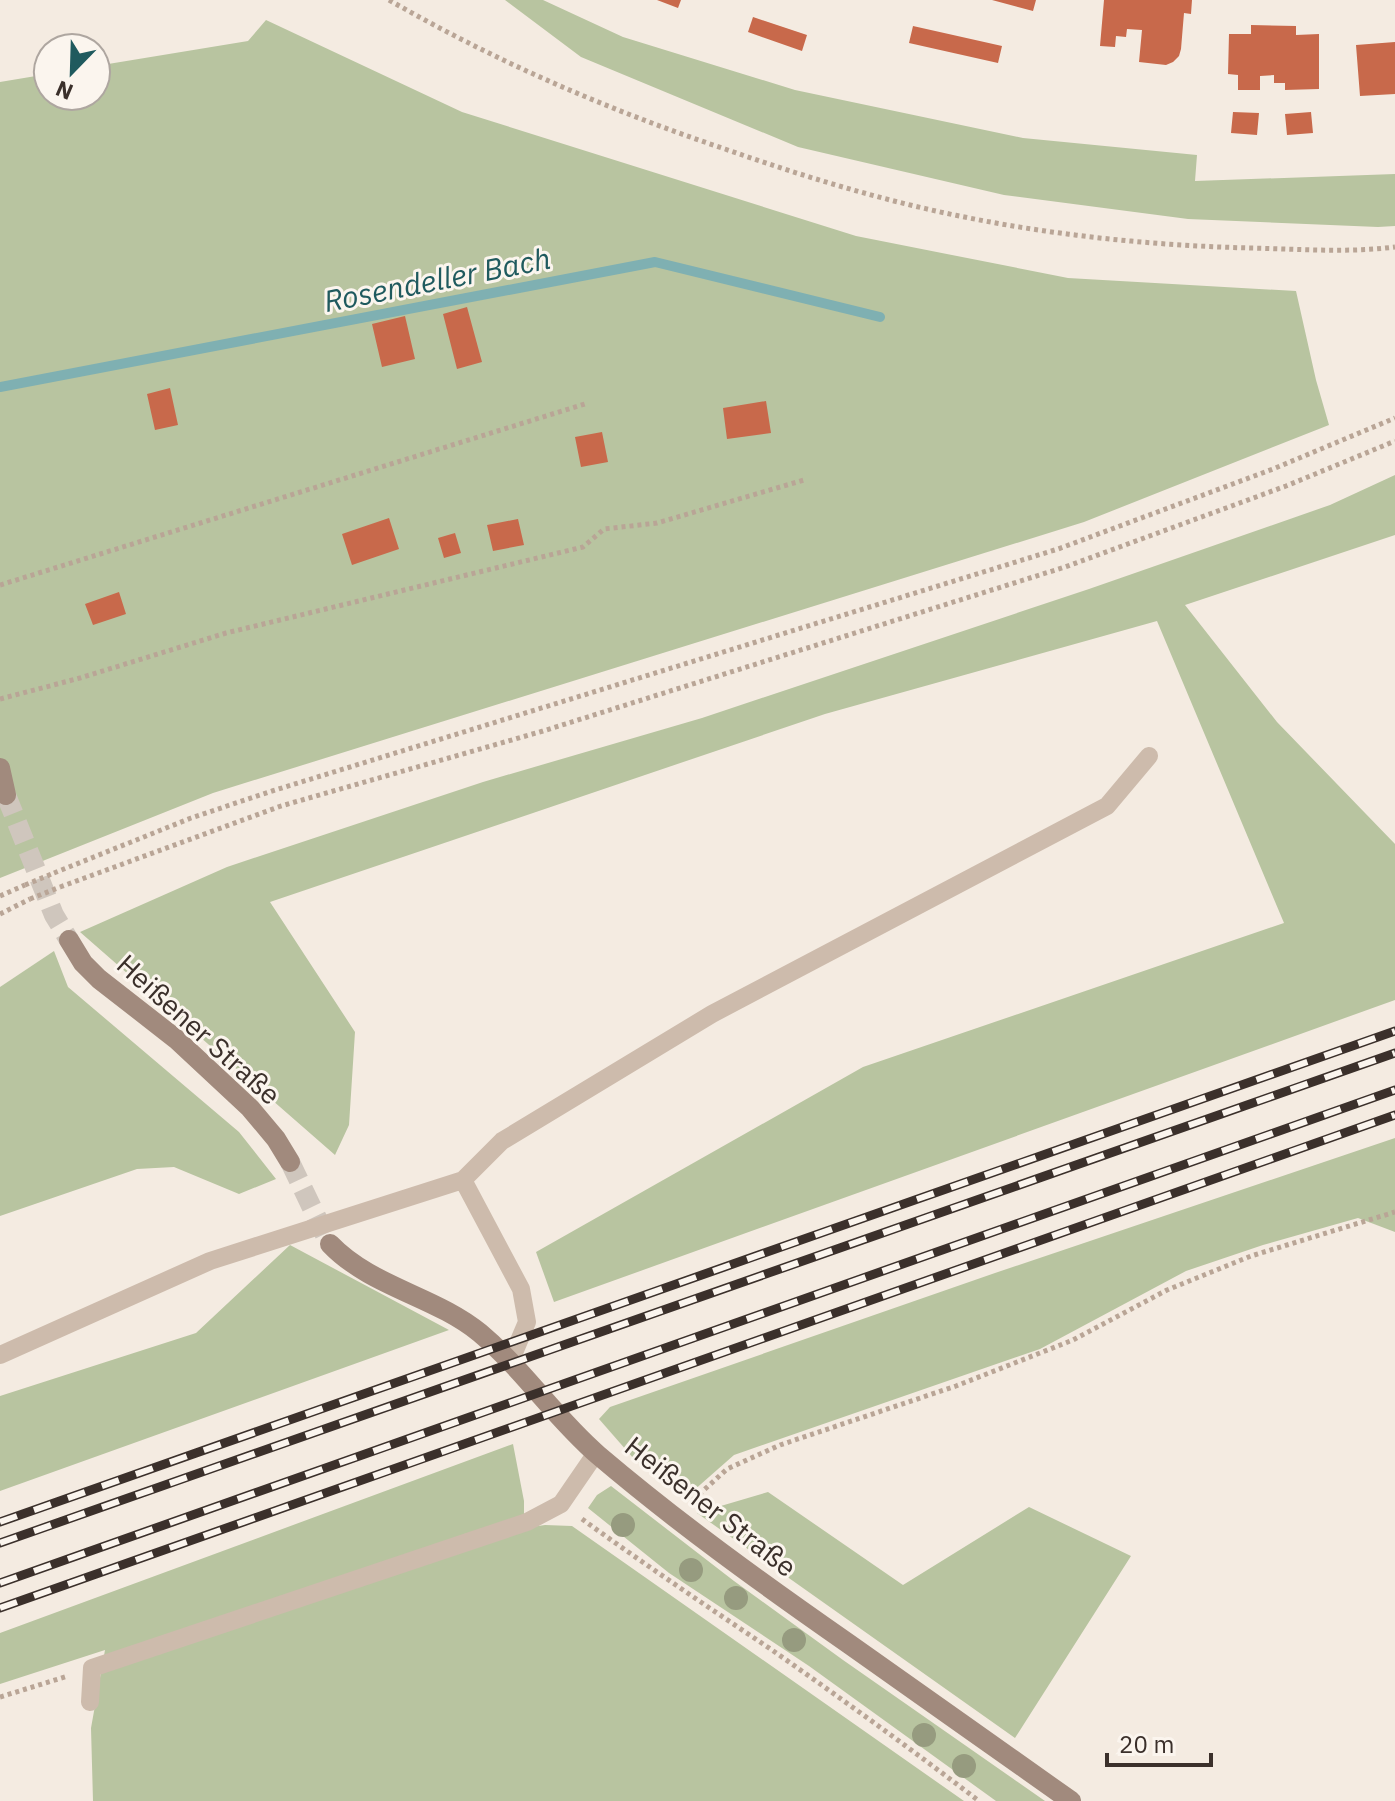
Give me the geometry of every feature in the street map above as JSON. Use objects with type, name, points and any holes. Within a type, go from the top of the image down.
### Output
[{"type":"street","points":[[0,768],[6,795]]},
{"type":"street","name":"Heißener Straße","points":[[69,940],[83,963],[99,979],[176,1039],[250,1108],[276,1139],[290,1162]]},
{"type":"street","name":"Heißener Straße","points":[[330,1244],[339,1254],[367,1272],[463,1321],[480,1333],[596,1453],[676,1517],[755,1578],[1071,1801]]},
{"type":"lane","points":[[0,1355],[210,1261],[463,1180],[502,1141],[712,1014],[1107,806],[1149,756]]},
{"type":"lane","points":[[463,1180],[521,1289],[527,1322],[510,1362]]},
{"type":"lane","points":[[90,1702],[92,1668],[527,1522],[561,1504],[596,1453]]},
{"type":"path","points":[[389,0],[484,52],[595,101],[743,155],[899,202],[993,223],[1185,246],[1365,251],[1395,247]]},
{"type":"path","points":[[0,585],[588,403]]},
{"type":"path","points":[[0,896],[191,818],[272,791],[1058,549],[1273,469],[1395,418]]},
{"type":"path","points":[[0,914],[60,887],[281,806],[543,731],[1065,567],[1286,486],[1395,441]]},
{"type":"path","points":[[0,699],[226,633],[583,547],[604,529],[657,523],[804,480]]},
{"type":"path","points":[[676,1517],[727,1469],[780,1445],[956,1386],[1073,1340],[1167,1290],[1251,1256],[1395,1212]]},
{"type":"path","points":[[561,1504],[888,1732],[979,1801]]},
{"type":"path","points":[[0,1697],[92,1668]]},
{"type":"green space","points":[[505,0],[543,0],[623,37],[795,90],[1023,138],[1197,155],[1195,181],[1395,174],[1395,226],[1188,219],[1004,195],[798,147],[581,57]]},
{"type":"green space","points":[[266,20],[462,112],[856,236],[1068,278],[1296,291],[1329,425],[1084,522],[213,793],[0,878],[0,82],[32,77],[32,112],[112,112],[112,63],[248,41]]},
{"type":"green space","points":[[1395,475],[1395,535],[1185,605],[1277,722],[1395,844],[1395,1000],[554,1302],[536,1252],[863,1067],[1284,923],[1157,621],[825,714],[270,902],[355,1032],[349,1125],[335,1155],[80,932],[227,867],[483,782],[702,718],[1089,589],[1330,505]]},
{"type":"green space","points":[[54,951],[68,987],[239,1132],[276,1179],[239,1194],[174,1167],[137,1169],[0,1216],[0,987]]},
{"type":"green space","points":[[1395,1138],[1395,1232],[1358,1218],[1186,1271],[1040,1349],[734,1455],[684,1499],[634,1459],[599,1419],[610,1407]]},
{"type":"green space","points":[[290,1245],[449,1330],[0,1491],[0,1396],[196,1333]]},
{"type":"green space","points":[[513,1444],[524,1501],[524,1528],[572,1526],[964,1801],[93,1801],[91,1728],[105,1650],[0,1684],[0,1633]]},
{"type":"green space","points":[[611,1486],[734,1581],[1045,1801],[996,1801],[809,1666],[669,1573],[588,1508],[597,1495]]},
{"type":"green space","points":[[768,1492],[903,1585],[1029,1507],[1131,1556],[1015,1738],[697,1513]]},
{"type":"building","points":[[657,0],[681,0],[678,8]]},
{"type":"building","points":[[992,0],[1036,0],[1033,11]]},
{"type":"building","points":[[1104,0],[1192,0],[1191,14],[1184,13],[1179,56],[1166,65],[1139,62],[1142,30],[1127,29],[1126,37],[1116,36],[1115,47],[1100,46]]},
{"type":"building","points":[[753,17],[807,35],[802,51],[748,32]]},
{"type":"building","points":[[1251,25],[1296,26],[1296,35],[1319,34],[1319,89],[1285,90],[1285,83],[1274,83],[1274,75],[1260,76],[1260,90],[1238,90],[1238,75],[1228,74],[1229,34],[1251,34]]},
{"type":"building","points":[[913,26],[1002,46],[998,63],[909,43]]},
{"type":"building","points":[[1395,42],[1395,94],[1360,96],[1356,45]]},
{"type":"building","points":[[1233,112],[1259,113],[1257,135],[1231,133]]},
{"type":"building","points":[[1311,112],[1313,133],[1287,135],[1285,114]]},
{"type":"building","points":[[467,307],[482,362],[457,369],[443,314]]},
{"type":"building","points":[[405,316],[415,359],[382,367],[372,324]]},
{"type":"building","points":[[170,388],[178,425],[155,430],[147,394]]},
{"type":"building","points":[[766,401],[771,433],[727,439],[723,408]]},
{"type":"building","points":[[602,432],[608,462],[581,467],[575,437]]},
{"type":"building","points":[[389,518],[399,549],[352,565],[342,534]]},
{"type":"building","points":[[518,519],[524,545],[493,551],[487,525]]},
{"type":"building","points":[[455,533],[461,553],[444,558],[438,538]]},
{"type":"building","points":[[119,592],[126,614],[93,625],[85,604]]},
{"type":"waterway","name":"Rosendeller Bach","points":[[0,387],[655,262],[880,317]]},
{"type":"tunnel","points":[[6,795],[54,915],[69,940]]},
{"type":"tunnel","points":[[290,1162],[328,1241]]},
{"type":"railway","points":[[0,1522],[1395,1031]]},
{"type":"railway","points":[[0,1543],[1395,1053]]},
{"type":"railway","points":[[0,1583],[1395,1090]]},
{"type":"railway","points":[[0,1608],[1395,1115]]}]
